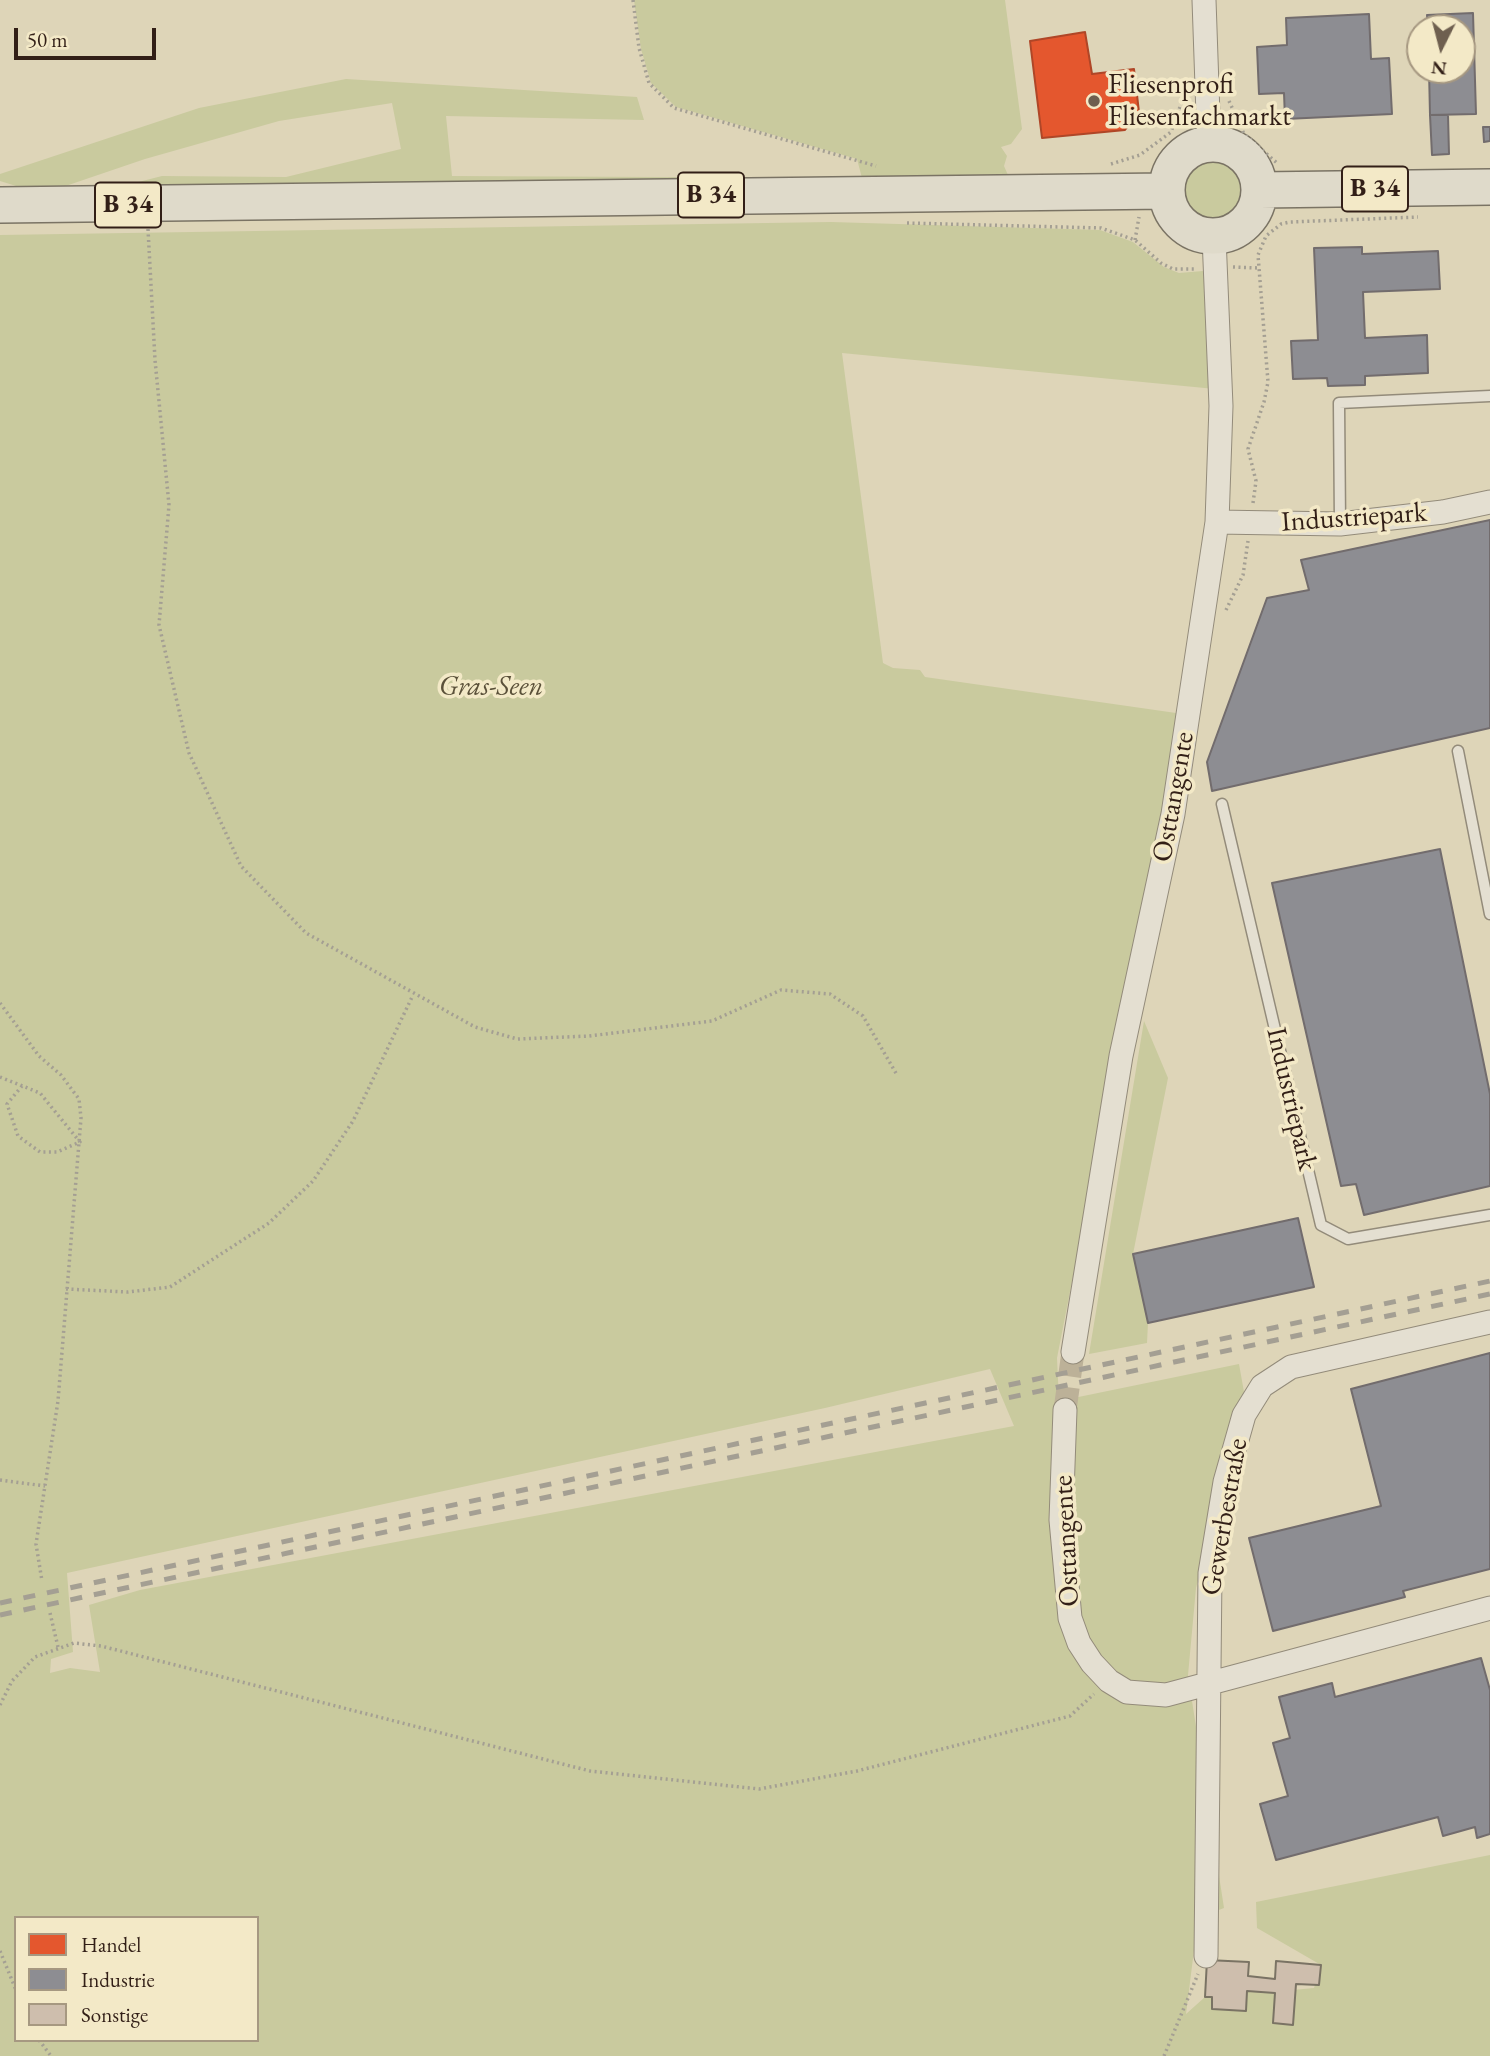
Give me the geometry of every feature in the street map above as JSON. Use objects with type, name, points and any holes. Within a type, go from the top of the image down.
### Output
[{"type":"main road","points":[[1209,144],[1238,151],[1250,162],[1257,175],[1279,201],[1257,205],[1241,228],[1214,252],[1186,229],[1168,206],[1166,191],[1174,165],[1195,147],[1209,144]]},
{"type":"main road","name":"B 34","points":[[1279,201],[1490,187]]},
{"type":"main road","name":"B 34","points":[[0,205],[1166,191]]},
{"type":"street","points":[[1204,0],[1204,66],[1209,144]]},
{"type":"street","name":"Osttangente","points":[[1073,1352],[1121,1056],[1174,814],[1217,522],[1222,407],[1214,252]]},
{"type":"street","name":"Industriepark","points":[[1217,522],[1340,524],[1443,512],[1490,502]]},
{"type":"street","name":"Gewerbestraße","points":[[1206,1956],[1210,1573],[1225,1482],[1244,1415],[1262,1386],[1291,1367],[1490,1322]]},
{"type":"street","name":"Osttangente","points":[[1065,1410],[1061,1520],[1070,1618],[1079,1643],[1109,1681],[1127,1692],[1166,1695],[1209,1683]]},
{"type":"street","points":[[1209,1683],[1490,1608]]},
{"type":"lane","points":[[1340,524],[1339,403],[1490,396]]},
{"type":"lane","points":[[1458,751],[1490,914]]},
{"type":"lane","name":"Industriepark","points":[[1222,804],[1321,1225],[1348,1239],[1490,1215]]},
{"type":"path","points":[[633,0],[639,48],[649,83],[674,108],[887,167]]},
{"type":"path","points":[[1104,165],[1140,155],[1171,132],[1184,100],[1186,77],[1204,66]]},
{"type":"path","points":[[1227,95],[1244,134],[1273,161],[1286,169],[1279,201],[1281,224],[1266,236],[1258,255],[1259,268]]},
{"type":"path","points":[[1279,201],[1421,216]]},
{"type":"path","points":[[902,222],[1101,228],[1135,240],[1172,269],[1214,252]]},
{"type":"path","points":[[148,229],[155,360],[169,505],[159,625],[189,753],[241,866],[306,933],[413,995],[475,1027],[517,1039],[589,1036],[712,1021],[781,990],[830,994],[863,1016],[897,1075]]},
{"type":"path","points":[[135,230],[162,229]]},
{"type":"path","points":[[66,1289],[128,1292],[170,1287],[270,1223],[313,1181],[353,1121],[413,995]]},
{"type":"path","points":[[0,1003],[16,1027],[79,1099],[80,1142],[58,1401],[36,1544],[42,1581]]},
{"type":"path","points":[[0,1077],[40,1093],[80,1142]]},
{"type":"path","points":[[22,1086],[7,1104],[18,1136],[40,1152],[57,1152],[80,1142]]},
{"type":"path","points":[[0,1480],[45,1486]]},
{"type":"path","points":[[50,1613],[58,1647]]},
{"type":"path","points":[[0,1705],[12,1681],[35,1657],[74,1643],[134,1652],[590,1771],[759,1788],[858,1771],[1070,1716],[1109,1681]]},
{"type":"path","points":[[0,1951],[14,1985]]},
{"type":"path","points":[[1164,2056],[1206,1956]]},
{"type":"green space","points":[[634,0],[1005,0],[1022,129],[1011,144],[1001,147],[1007,156],[1004,166],[1015,191],[103,191],[162,176],[286,177],[401,149],[392,103],[279,121],[145,159],[42,194],[0,181],[0,174],[199,108],[346,79],[637,97],[644,120],[446,116],[452,176],[862,178],[857,159],[676,107],[651,83],[641,49]]},
{"type":"green space","points":[[1213,157],[1226,159],[1241,172],[1246,190],[1244,203],[1231,218],[1213,223],[1200,221],[1185,208],[1180,190],[1182,177],[1195,162]]},
{"type":"green space","name":"Gras-Seen","points":[[831,222],[1100,230],[1133,242],[1164,267],[1179,273],[1203,271],[1212,311],[1215,389],[842,353],[883,663],[893,668],[920,670],[925,677],[1183,714],[1057,1358],[1059,1401],[1239,1364],[1244,1392],[1196,1588],[1188,1675],[1224,1908],[1198,1918],[1186,2014],[1205,1997],[1212,1997],[1212,2009],[1246,2011],[1247,1991],[1275,1993],[1273,2023],[1290,2024],[1293,1990],[1314,1988],[1321,1965],[1257,1928],[1256,1902],[1490,1855],[1490,2056],[0,2056],[0,235]],"holes":[[[990,1369],[1014,1426],[140,1590],[89,1605],[100,1672],[70,1668],[50,1673],[51,1659],[73,1652],[67,1573],[825,1408]]]},
{"type":"green space","points":[[1144,1021],[1168,1078],[1133,1254],[1148,1323],[1147,1343],[1089,1354]]},
{"type":"building: Handel","points":[[1085,32],[1092,74],[1134,69],[1139,112],[1125,130],[1042,138],[1030,41]]},
{"type":"building: Industrie","points":[[1369,14],[1371,59],[1389,58],[1392,114],[1285,119],[1284,93],[1259,94],[1257,47],[1287,45],[1286,18]]},
{"type":"building: Industrie","points":[[1429,84],[1475,84],[1476,114],[1430,115]]},
{"type":"building: Industrie","points":[[1430,115],[1448,115],[1449,154],[1432,155]]},
{"type":"building: Industrie","points":[[1483,127],[1490,127],[1490,141],[1484,142]]},
{"type":"building: Industrie","points":[[1362,247],[1362,254],[1438,251],[1440,289],[1363,292],[1365,338],[1427,335],[1428,373],[1365,376],[1365,385],[1328,386],[1327,378],[1293,379],[1291,341],[1318,340],[1314,248]]},
{"type":"building: Industrie","points":[[1490,520],[1490,728],[1212,791],[1207,762],[1267,598],[1309,590],[1301,560]]},
{"type":"building: Industrie","points":[[1440,849],[1490,1094],[1490,1186],[1364,1215],[1356,1184],[1341,1186],[1272,883]]},
{"type":"building: Industrie","points":[[1298,1218],[1314,1287],[1148,1323],[1133,1254]]},
{"type":"building: Industrie","points":[[1490,1353],[1490,1569],[1403,1591],[1405,1597],[1273,1631],[1249,1538],[1381,1506],[1351,1389]]},
{"type":"building: Industrie","points":[[1481,1658],[1490,1690],[1490,1834],[1477,1838],[1475,1827],[1443,1836],[1438,1817],[1276,1860],[1260,1804],[1288,1796],[1273,1743],[1290,1738],[1279,1697],[1332,1683],[1335,1697]]},
{"type":"building: Sonstige","points":[[1207,1960],[1249,1962],[1248,1976],[1275,1979],[1276,1961],[1321,1965],[1319,1985],[1296,1984],[1293,2025],[1273,2023],[1275,1993],[1247,1991],[1246,2011],[1212,2009],[1212,1997],[1205,1997]]},
{"type":"tunnel","points":[[1065,1410],[1073,1352]]},
{"type":"railway","points":[[0,1603],[1490,1281]]},
{"type":"railway","points":[[0,1615],[1490,1294]]},
{"type":"place","name":"Fliesenprofi Fliesenfachmarkt","points":[[1094,101]]}]
